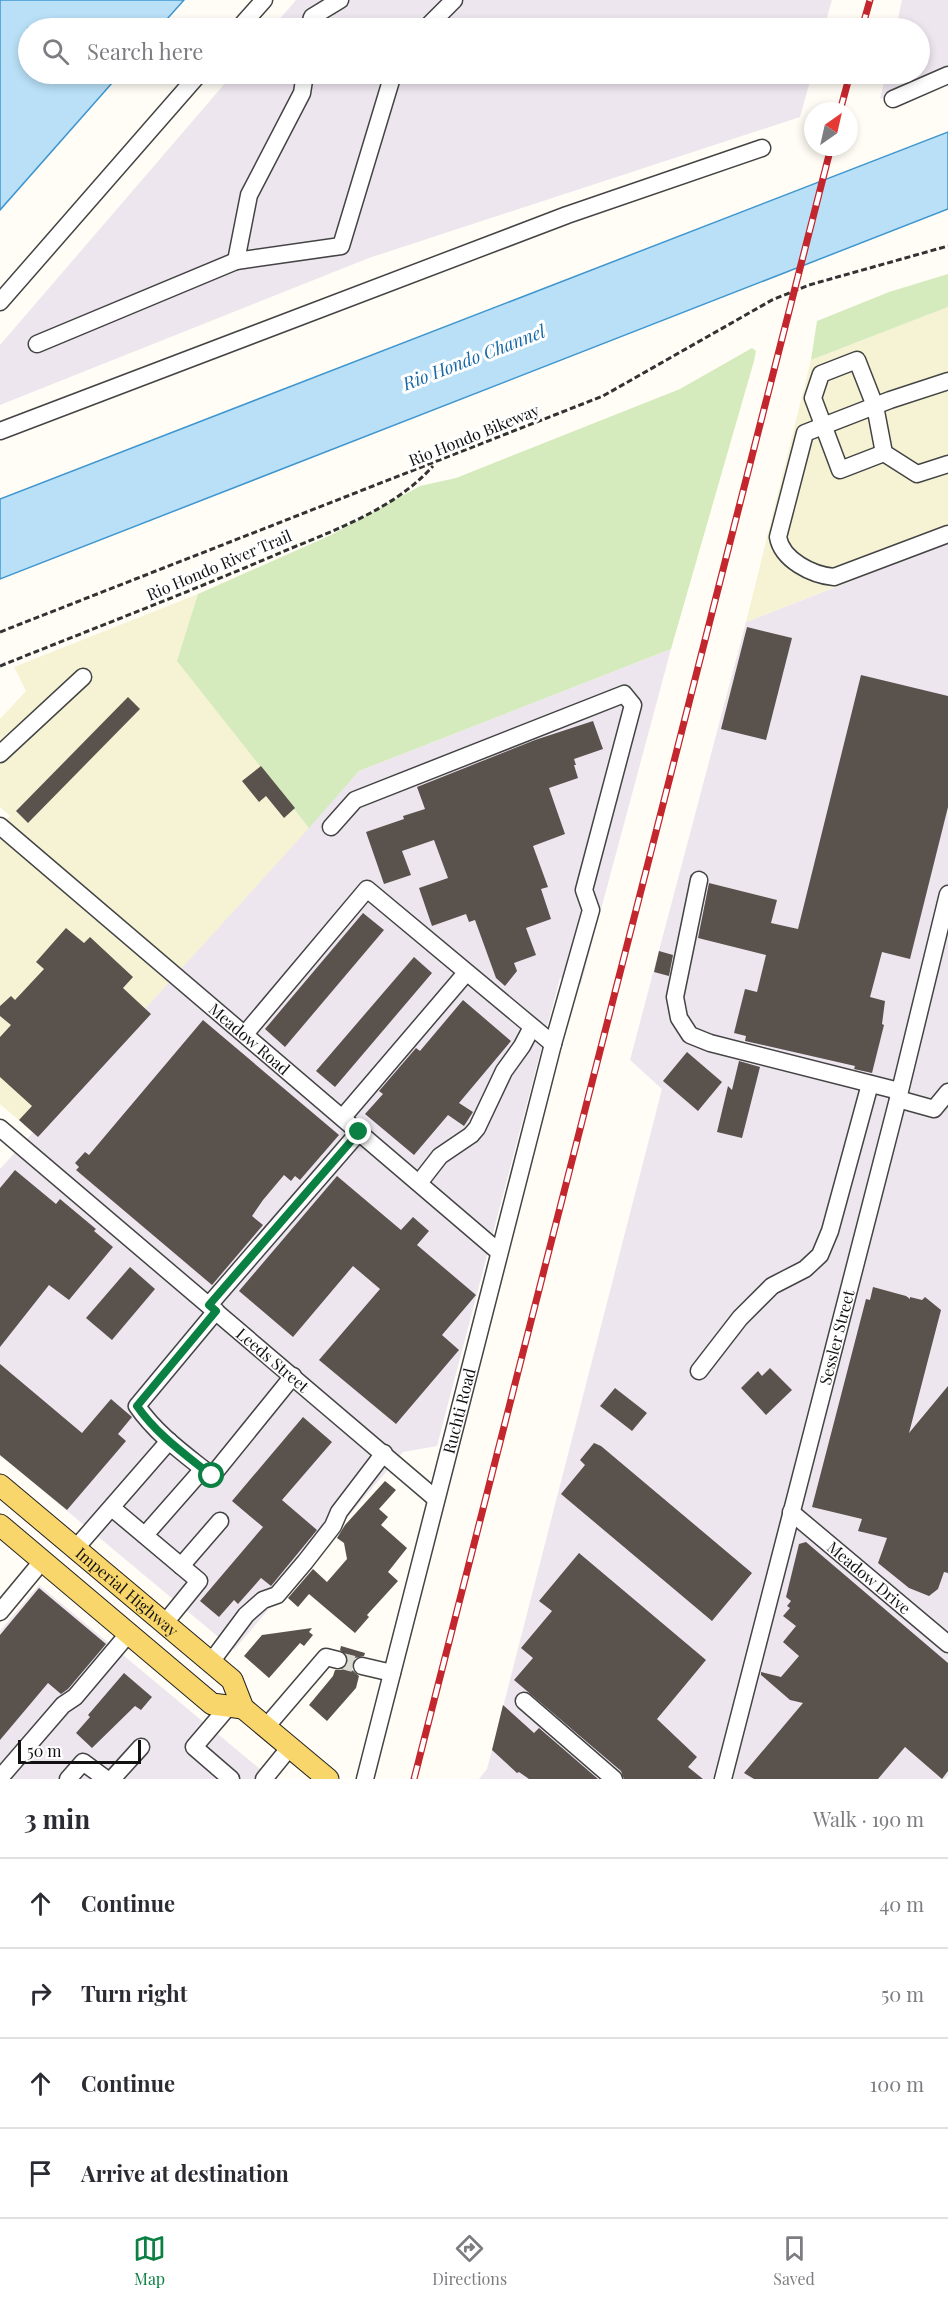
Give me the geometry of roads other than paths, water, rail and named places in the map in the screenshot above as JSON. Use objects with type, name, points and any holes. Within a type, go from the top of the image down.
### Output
[{"type":"main road","name":"Imperial Highway","points":[[0,1485],[232,1680],[236,1707]]},
{"type":"main road","name":"Imperial Highway","points":[[0,1525],[212,1704],[236,1707],[266,1727],[328,1779]]},
{"type":"street","points":[[247,18],[264,0]]},
{"type":"street","points":[[312,18],[340,0]]},
{"type":"street","points":[[436,18],[454,0]]},
{"type":"street","points":[[930,83],[948,75]]},
{"type":"street","points":[[0,302],[190,84]]},
{"type":"street","points":[[236,261],[249,195],[302,93],[303,84]]},
{"type":"street","points":[[37,344],[236,261],[341,246],[390,84]]},
{"type":"street","points":[[893,99],[927,84]]},
{"type":"street","points":[[0,431],[556,219],[762,148]]},
{"type":"street","points":[[948,464],[917,474],[884,453],[875,406],[857,360],[821,374],[778,537],[780,546],[800,565],[818,574],[837,576],[948,534]]},
{"type":"street","points":[[805,433],[948,381]]},
{"type":"street","points":[[813,398],[840,470],[884,453]]},
{"type":"street","points":[[0,754],[83,678]]},
{"type":"street","name":"Ruchti Road","points":[[331,827],[355,800],[624,694],[633,705],[584,890],[591,910],[553,1044],[364,1779]]},
{"type":"street","name":"Meadow Road","points":[[0,826],[500,1252]]},
{"type":"street","points":[[699,880],[675,997],[679,1018],[690,1035],[710,1043],[870,1084],[934,1109],[948,1092]]},
{"type":"street","points":[[244,1034],[366,890],[553,1044]]},
{"type":"street","name":"Sessler Street","points":[[723,1779],[791,1512],[904,1098],[943,938],[948,894]]},
{"type":"street","points":[[343,1118],[472,978]]},
{"type":"street","points":[[419,1183],[440,1156],[471,1135],[477,1128],[504,1071],[532,1027]]},
{"type":"street","points":[[699,1371],[740,1317],[772,1286],[805,1269],[820,1255],[830,1232],[870,1084]]},
{"type":"street","name":"Leeds Street","points":[[0,1128],[436,1499]]},
{"type":"street","points":[[293,1376],[212,1476],[169,1441],[147,1420],[137,1406],[213,1308],[359,1132]]},
{"type":"street","points":[[75,1549],[169,1441]]},
{"type":"street","points":[[211,1662],[246,1615],[263,1600],[277,1595],[305,1562],[333,1527],[339,1512],[384,1453]]},
{"type":"street","points":[[145,1535],[203,1469]]},
{"type":"street","points":[[112,1508],[199,1581],[164,1624]]},
{"type":"street","name":"Meadow Drive","points":[[791,1512],[946,1637]]},
{"type":"street","points":[[181,1566],[220,1521]]},
{"type":"street","points":[[0,1612],[43,1560]]},
{"type":"street","points":[[0,1778],[63,1705],[75,1697],[129,1633]]},
{"type":"street","points":[[266,1727],[326,1657],[338,1660]]},
{"type":"street","points":[[362,1666],[392,1673]]},
{"type":"street","points":[[524,1701],[614,1779]]},
{"type":"street","points":[[231,1779],[194,1747],[236,1707]]},
{"type":"street","points":[[112,1779],[141,1747]]},
{"type":"street","points":[[264,1779],[290,1747]]},
{"type":"street","points":[[68,1779],[83,1762],[106,1779]]},
{"type":"water","points":[[0,0],[184,0],[168,18],[18,18],[18,84],[111,84],[0,210]]},
{"type":"water","name":"Rio Hondo Channel","points":[[948,132],[948,209],[0,579],[0,499]]},
{"type":"tunnel","points":[[338,1660],[362,1666]]},
{"type":"railway","points":[[865,18],[870,0]]},
{"type":"railway","points":[[842,102],[847,84]]},
{"type":"railway","points":[[414,1779],[829,156]]}]
